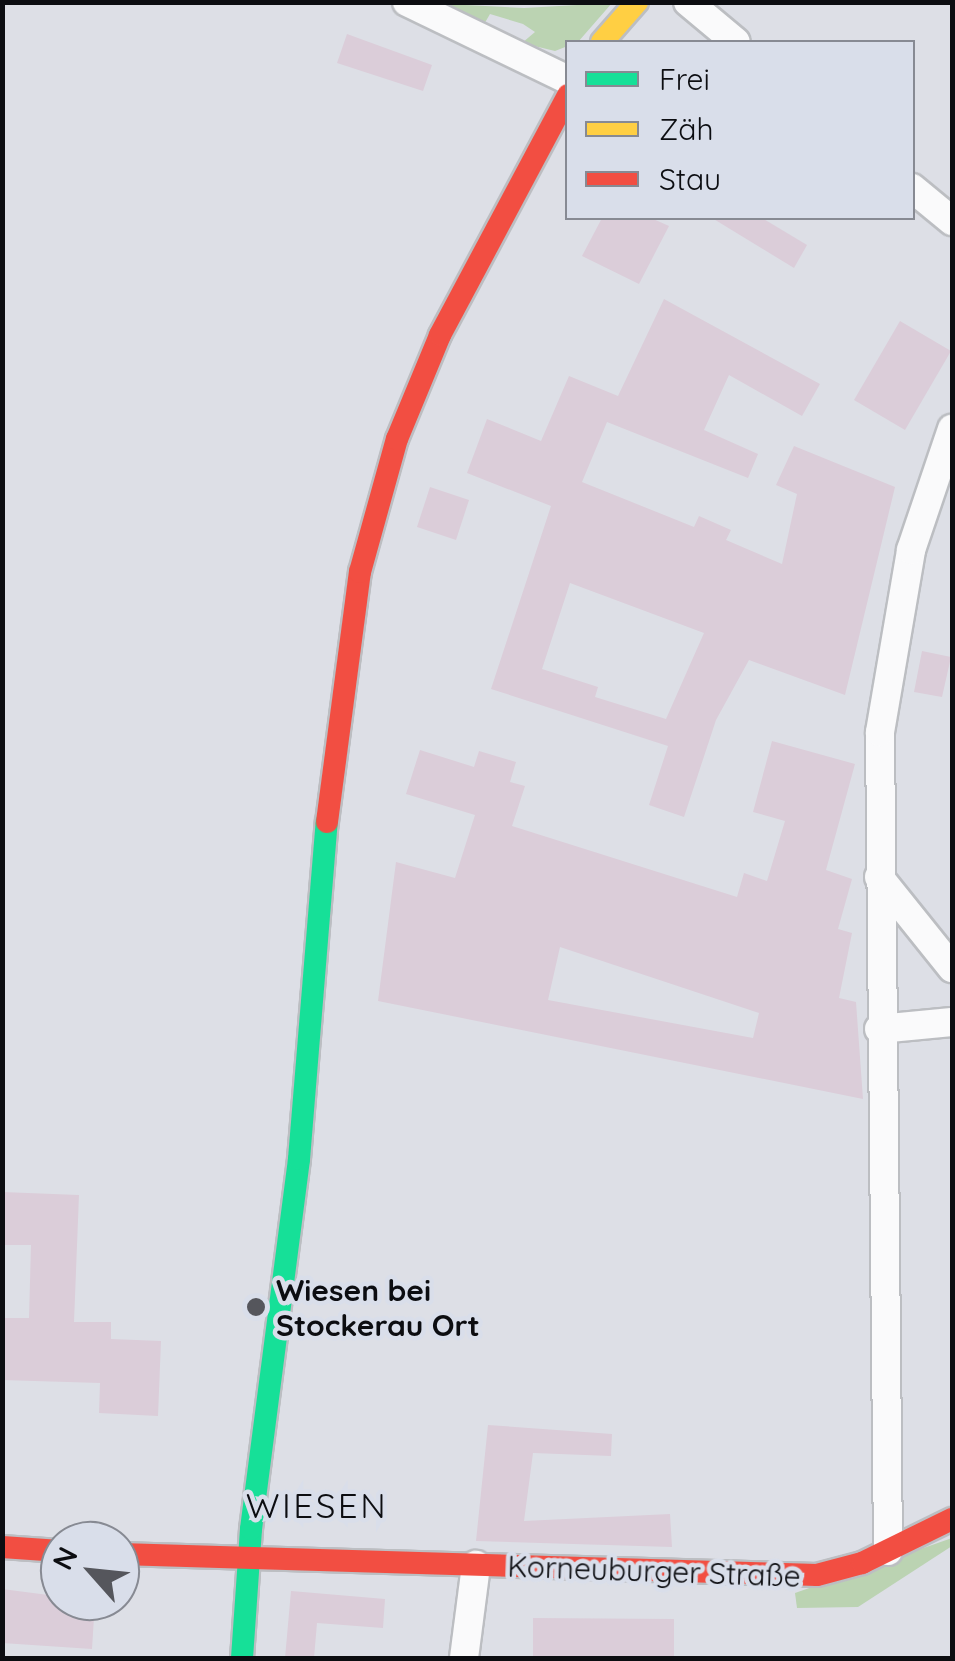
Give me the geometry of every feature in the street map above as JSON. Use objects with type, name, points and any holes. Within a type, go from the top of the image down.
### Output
[{"type":"main road","points":[[604,40],[637,2]]},
{"type":"main road","points":[[242,1658],[248,1559],[299,1159],[331,770],[360,572],[398,439],[440,335],[565,101]]},
{"type":"main road","name":"Korneuburger Straße","points":[[140,1555],[776,1577],[841,1571],[952,1519]]},
{"type":"main road","points":[[2,1547],[40,1550]]},
{"type":"street","points":[[407,2],[565,79]]},
{"type":"street","points":[[688,2],[734,40]]},
{"type":"street","points":[[915,190],[952,221]]},
{"type":"street","points":[[888,1551],[879,1029],[880,732],[911,550],[952,429]]},
{"type":"street","points":[[880,877],[952,968]]},
{"type":"street","points":[[879,1029],[952,1022]]},
{"type":"street","name":"Korneuburger Straße","points":[[464,1658],[476,1565]]},
{"type":"green space","points":[[426,3],[524,8],[612,3],[580,40],[565,40],[565,47],[555,51],[522,43],[535,32],[523,24],[490,14],[483,26]]},
{"type":"green space","points":[[952,1538],[952,1546],[858,1607],[797,1608],[795,1593]]},
{"type":"building","points":[[347,34],[432,65],[423,91],[337,63]]},
{"type":"building","points":[[601,220],[656,220],[669,226],[639,284],[582,256]]},
{"type":"building","points":[[715,220],[765,220],[807,245],[794,268]]},
{"type":"building","points":[[664,299],[820,384],[802,416],[729,375],[704,430],[758,454],[748,478],[607,422],[582,482],[694,527],[699,516],[731,530],[726,540],[782,564],[797,494],[776,485],[794,446],[895,487],[845,695],[749,660],[716,720],[684,817],[649,805],[668,746],[491,689],[551,506],[467,473],[487,419],[541,441],[569,376],[618,396]],"holes":[[[570,583],[704,633],[666,719],[595,697],[598,687],[542,669]]]},
{"type":"building","points":[[900,321],[951,351],[905,430],[854,400]]},
{"type":"building","points":[[430,487],[469,500],[456,540],[417,527]]},
{"type":"building","points":[[922,651],[951,657],[942,697],[914,692]]},
{"type":"building","points":[[772,741],[855,764],[826,870],[852,879],[838,929],[852,933],[839,998],[856,1002],[863,1099],[378,1001],[396,862],[455,878],[475,815],[406,794],[420,750],[474,767],[479,751],[516,762],[510,782],[525,786],[512,826],[737,897],[744,873],[767,881],[785,821],[753,812]],"holes":[[[560,947],[759,1013],[753,1038],[548,1000]]]},
{"type":"building","points":[[2,1192],[79,1195],[74,1322],[111,1322],[111,1339],[161,1341],[158,1416],[99,1413],[100,1383],[2,1380],[2,1318],[29,1318],[31,1245],[2,1245]]},
{"type":"building","points":[[488,1425],[612,1434],[611,1456],[533,1453],[524,1521],[670,1514],[672,1547],[476,1541]]},
{"type":"building","points":[[2,1589],[40,1594],[40,1621],[94,1621],[92,1649],[2,1643]]},
{"type":"building","points":[[291,1591],[385,1599],[383,1628],[317,1623],[314,1658],[285,1658]]},
{"type":"building","points":[[533,1618],[674,1619],[674,1658],[533,1658]]},
{"type":"traffic: fast","points":[[242,1658],[251,1529],[299,1159],[327,822]]},
{"type":"traffic: slow","points":[[604,40],[637,2]]},
{"type":"traffic: jam","points":[[327,822],[360,572],[397,439],[440,335],[565,101]]},
{"type":"traffic: jam","points":[[140,1555],[817,1575],[862,1563],[952,1519]]},
{"type":"traffic: jam","points":[[2,1547],[40,1550]]},
{"type":"place","name":"Wiesen bei Stockerau Ort","points":[[256,1307]]},
{"type":"district","name":"WIESEN","points":[[317,1505]]}]
